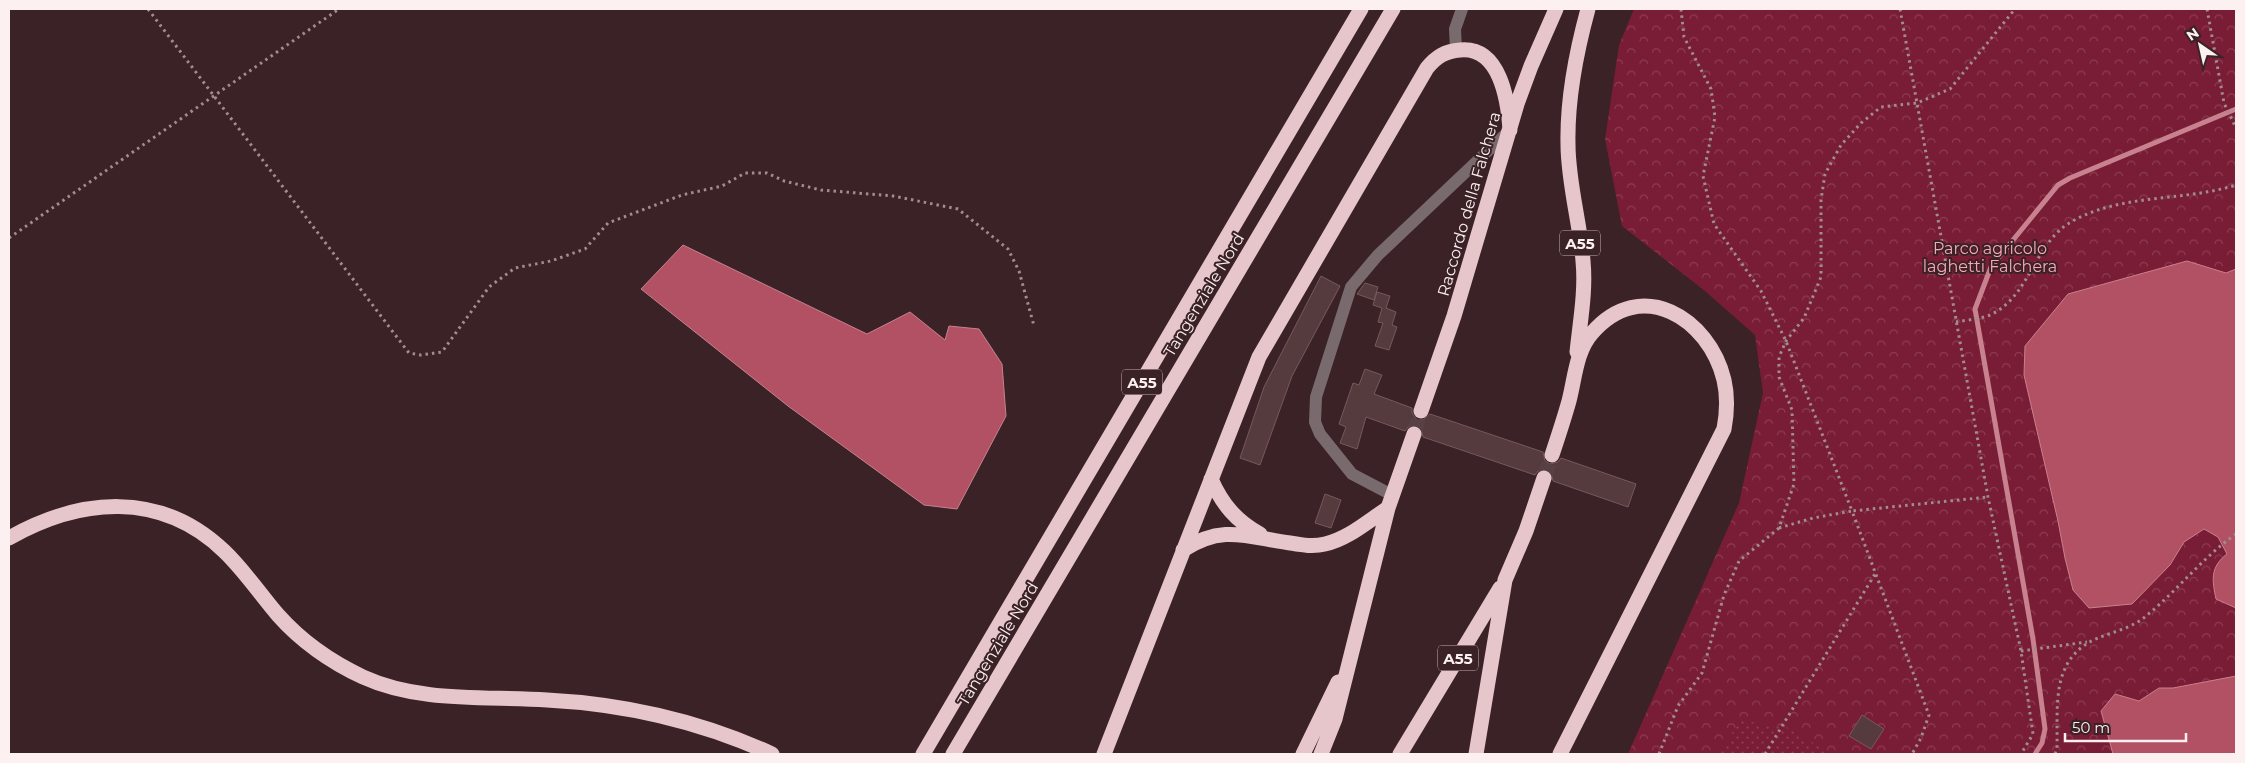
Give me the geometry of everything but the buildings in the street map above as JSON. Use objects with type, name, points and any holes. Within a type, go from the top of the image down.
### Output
[{"type":"highway","name":"Tangenziale Nord","points":[[923,754],[1361,9]]},
{"type":"highway","name":"Tangenziale Nord","points":[[953,754],[1393,9]]},
{"type":"highway","name":"Raccordo della Falchera","points":[[1421,411],[1454,316],[1531,66],[1556,9]]},
{"type":"highway","name":"A55","points":[[1575,374],[1583,296],[1583,261],[1570,180],[1568,113],[1579,44],[1588,9]]},
{"type":"highway","points":[[1104,754],[1260,357],[1355,188],[1426,68],[1441,55],[1456,50],[1467,49],[1478,52],[1493,66],[1508,105],[1510,130]]},
{"type":"highway","points":[[1552,455],[1570,400],[1575,374],[1585,342],[1602,323],[1628,308],[1655,306],[1678,316],[1692,327],[1711,350],[1724,378],[1727,415],[1719,440],[1560,754]]},
{"type":"highway","points":[[1322,754],[1335,719],[1347,665],[1390,502],[1414,434]]},
{"type":"highway","points":[[1476,754],[1505,580],[1526,531],[1544,478]]},
{"type":"highway","points":[[1211,479],[1230,513],[1244,526],[1270,540]]},
{"type":"highway","points":[[1183,550],[1199,539],[1217,534],[1236,534],[1310,546],[1324,545],[1339,540],[1390,502]]},
{"type":"highway","points":[[9,538],[49,518],[88,507],[118,506],[149,510],[188,525],[212,540],[234,560],[280,617],[302,639],[332,661],[380,684],[420,693],[445,696],[548,700],[614,707],[710,730],[772,754]]},
{"type":"highway","name":"A55","points":[[1398,754],[1505,580]]},
{"type":"highway","points":[[1302,754],[1321,713],[1347,665]]},
{"type":"highway","points":[[958,754],[965,734]]},
{"type":"street","points":[[1456,50],[1455,29],[1462,9]]},
{"type":"street","points":[[1390,502],[1352,474],[1320,434],[1315,422],[1316,397],[1348,296],[1351,287],[1378,255],[1510,130]]},
{"type":"path","points":[[148,9],[410,353],[421,355],[442,352],[489,287],[515,268],[551,261],[585,249],[608,223],[682,195],[722,186],[745,174],[768,173],[784,181],[822,190],[893,196],[958,209],[1008,249],[1019,271],[1034,326]]},
{"type":"path","points":[[9,238],[339,9]]},
{"type":"path","points":[[1681,9],[1684,36],[1711,89],[1715,117],[1703,176],[1714,224],[1761,291],[1786,341],[1929,715],[1921,738],[1912,754]]},
{"type":"path","points":[[1900,9],[1988,497],[2021,651],[2033,734],[2021,754]]},
{"type":"path","points":[[1779,528],[1794,484],[1792,410],[1779,377],[1779,357],[1786,341],[1804,318],[1821,277],[1821,200],[1826,174],[1841,144],[1861,123],[1881,107],[1917,103],[1950,89],[2016,9]]},
{"type":"path","points":[[2207,9],[2226,106],[2236,128]]},
{"type":"path","points":[[1956,322],[1990,315],[2002,306],[2017,292],[2048,243],[2068,223],[2091,211],[2137,200],[2215,192],[2236,185]]},
{"type":"path","points":[[1659,754],[1678,706],[1702,674],[1724,595],[1739,561],[1779,528],[1813,518],[1852,511],[1988,497]]},
{"type":"path","points":[[2021,651],[2089,642],[2142,620],[2175,592],[2213,550],[2236,534]]},
{"type":"path","points":[[1765,754],[1875,574]]},
{"type":"path","points":[[2054,754],[2057,748],[2058,682],[2072,656],[2089,642]]},
{"type":"green space","name":"Parco agricolo laghetti Falchera","points":[[1634,9],[2236,9],[2236,754],[1628,754],[1739,503],[1763,393],[1755,335],[1705,291],[1622,226],[1605,139],[1619,45]]},
{"type":"green space","points":[[1740,720],[1790,728],[1830,754],[1719,754]]},
{"type":"shaded area","points":[[683,245],[867,334],[910,312],[945,340],[949,326],[979,329],[1002,364],[1006,416],[957,509],[924,505],[788,406],[641,289]]},
{"type":"shaded area","points":[[2187,261],[2226,273],[2236,269],[2236,608],[2216,599],[2213,580],[2215,569],[2221,559],[2227,554],[2218,537],[2204,529],[2184,542],[2170,565],[2132,604],[2089,608],[2073,590],[2065,558],[2024,375],[2025,346],[2068,294]]},
{"type":"shaded area","points":[[2236,676],[2236,754],[2113,754],[2101,711],[2115,694],[2139,701],[2159,688],[2173,688]]},
{"type":"waterway","points":[[2035,754],[2042,743],[2045,729],[2033,639],[1975,309],[1991,267],[2058,185],[2070,178],[2236,109]]},
{"type":"tunnel","points":[[1414,434],[1421,411]]},
{"type":"tunnel","points":[[1544,478],[1552,455]]}]
